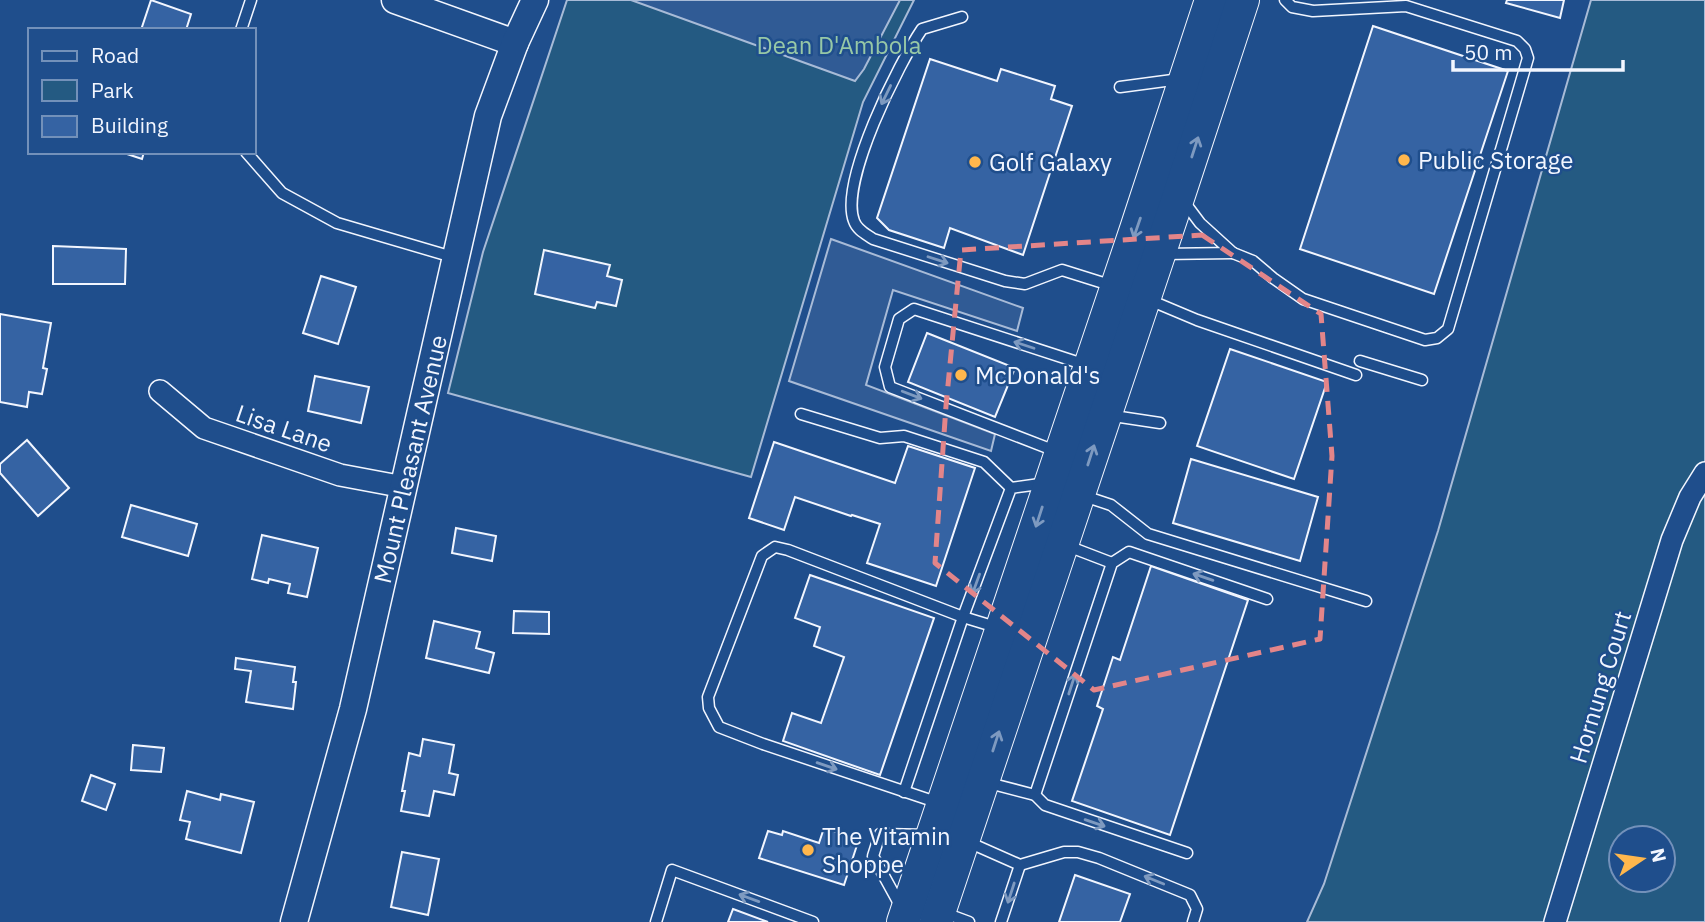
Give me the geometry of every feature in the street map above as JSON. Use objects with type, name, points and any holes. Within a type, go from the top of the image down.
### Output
[{"type":"main road","points":[[904,918],[1001,629],[1064,488],[1104,415],[1130,293],[1186,78],[1211,0]]},
{"type":"main road","points":[[938,917],[1062,544],[1064,488],[1060,453],[1089,366],[1130,293],[1159,254],[1242,0]]},
{"type":"street","points":[[395,0],[515,43]]},
{"type":"street","name":"Mount Pleasant Avenue","points":[[294,922],[353,709],[488,116],[515,43],[535,0]]},
{"type":"street","name":"Lisa Lane","points":[[160,391],[204,428],[341,475],[404,487]]},
{"type":"street","name":"Hornung Court","points":[[1555,922],[1672,540],[1690,497],[1705,473]]},
{"type":"lane","points":[[242,28],[251,0]]},
{"type":"lane","points":[[1179,195],[1200,223],[1233,253],[1253,261],[1303,299],[1425,340],[1437,338],[1448,330],[1528,58],[1525,49],[1517,41],[1406,6],[1313,11],[1292,7],[1285,0]]},
{"type":"lane","points":[[962,17],[922,29],[907,51],[878,111],[859,165],[851,204],[854,222],[862,232],[873,239],[1004,281],[1025,284],[1062,270],[1356,375]]},
{"type":"lane","points":[[1121,87],[1186,78]]},
{"type":"lane","points":[[248,154],[282,193],[337,223],[456,258]]},
{"type":"lane","points":[[1159,254],[1233,253]]},
{"type":"lane","points":[[1060,453],[890,387],[885,367],[899,319],[914,309],[1089,366]]},
{"type":"lane","points":[[1360,361],[1422,380]]},
{"type":"lane","points":[[801,414],[880,438],[904,436],[984,462],[1011,488],[1064,488],[1111,505],[1148,534],[1366,601]]},
{"type":"lane","points":[[1104,415],[1160,423]]},
{"type":"lane","points":[[904,792],[1011,488]]},
{"type":"lane","points":[[1062,544],[1112,563]]},
{"type":"lane","points":[[942,804],[719,727],[709,708],[708,698],[762,556],[775,547],[1001,629]]},
{"type":"lane","points":[[1035,794],[1112,563],[1129,552],[1267,599]]},
{"type":"lane","points":[[982,781],[1035,794],[1045,805],[1186,853]]},
{"type":"lane","points":[[904,918],[873,856],[880,834],[932,835]]},
{"type":"lane","points":[[964,840],[1020,864],[1064,852],[1079,852],[1100,858],[1190,895],[1197,909],[1193,922]]},
{"type":"lane","points":[[1002,922],[1020,864]]},
{"type":"lane","points":[[656,922],[672,870],[813,922]]},
{"type":"lane","points":[[938,917],[969,922]]},
{"type":"highlighted area","points":[[1202,235],[1321,314],[1332,456],[1320,639],[1094,690],[935,563],[961,250]]},
{"type":"green space","points":[[567,0],[914,0],[863,102],[751,477],[448,393],[483,252]]},
{"type":"green space","points":[[1591,0],[1705,0],[1705,922],[1307,922],[1324,884],[1438,531]]},
{"type":"shaded area","name":"Dean D'Ambola","points":[[631,0],[900,0],[855,81]]},
{"type":"shaded area","points":[[831,239],[1023,308],[1017,331],[893,290],[866,385],[995,434],[991,451],[789,381]]},
{"type":"building","points":[[151,0],[191,14],[187,28],[142,28]]},
{"type":"building","points":[[1507,0],[1564,0],[1560,18],[1506,3]]},
{"type":"building","name":"Public Storage","points":[[1373,26],[1508,71],[1434,294],[1300,249]]},
{"type":"building","name":"Golf Galaxy","points":[[930,59],[997,81],[1001,69],[1055,86],[1051,99],[1072,106],[1023,255],[950,228],[944,248],[889,230],[877,218]]},
{"type":"building","points":[[127,154],[143,154],[142,159]]},
{"type":"building","points":[[53,246],[126,249],[125,284],[53,284]]},
{"type":"building","points":[[544,250],[610,265],[607,276],[622,280],[616,306],[597,302],[595,308],[535,294]]},
{"type":"building","points":[[321,276],[356,287],[338,344],[303,333]]},
{"type":"building","points":[[0,314],[51,323],[43,368],[47,369],[42,394],[29,392],[27,407],[0,402]]},
{"type":"building","name":"McDonald's","points":[[927,333],[1015,368],[995,417],[908,382]]},
{"type":"building","points":[[1230,349],[1327,382],[1294,479],[1197,446]]},
{"type":"building","points":[[315,376],[369,387],[361,423],[308,411]]},
{"type":"building","points":[[27,440],[69,488],[38,516],[0,473],[0,464]]},
{"type":"building","points":[[774,442],[895,483],[908,446],[975,468],[936,586],[867,563],[880,524],[795,497],[784,530],[749,518]]},
{"type":"building","points":[[1191,459],[1318,497],[1300,561],[1173,523]]},
{"type":"building","points":[[131,505],[197,524],[188,556],[122,537]]},
{"type":"building","points":[[456,528],[496,536],[492,561],[452,553]]},
{"type":"building","points":[[262,535],[318,548],[307,597],[288,593],[290,584],[269,579],[268,583],[252,579]]},
{"type":"building","points":[[1151,566],[1248,600],[1170,835],[1072,801],[1103,709],[1097,706],[1113,657],[1120,660]]},
{"type":"building","points":[[810,575],[934,618],[880,775],[783,741],[792,713],[821,723],[844,657],[814,646],[820,627],[795,618]]},
{"type":"building","points":[[514,611],[549,612],[549,634],[513,633]]},
{"type":"building","points":[[434,621],[480,632],[476,648],[494,653],[489,673],[426,658]]},
{"type":"building","points":[[236,658],[295,667],[293,709],[246,702],[251,671],[235,669]]},
{"type":"building","points":[[423,739],[454,745],[449,773],[458,775],[454,795],[434,791],[429,816],[401,811],[409,753],[420,756]]},
{"type":"building","points":[[133,745],[164,748],[161,772],[131,770]]},
{"type":"building","points":[[91,775],[115,784],[106,810],[82,801]]},
{"type":"building","points":[[187,791],[220,800],[221,794],[254,802],[241,853],[186,839],[190,822],[180,820]]},
{"type":"building","name":"The Vitamin Shoppe","points":[[824,828],[859,839],[844,885],[759,858],[768,831],[782,835],[783,831],[819,843]]},
{"type":"building","points":[[402,852],[439,859],[428,915],[391,907]]},
{"type":"building","points":[[1075,875],[1130,894],[1120,922],[1059,922]]},
{"type":"building","points":[[733,909],[768,922],[728,922]]},
{"type":"place","name":"Public Storage","points":[[1404,160]]},
{"type":"place","name":"Golf Galaxy","points":[[975,162]]},
{"type":"place","name":"McDonald's","points":[[961,375]]},
{"type":"place","name":"The Vitamin Shoppe","points":[[808,850]]}]
